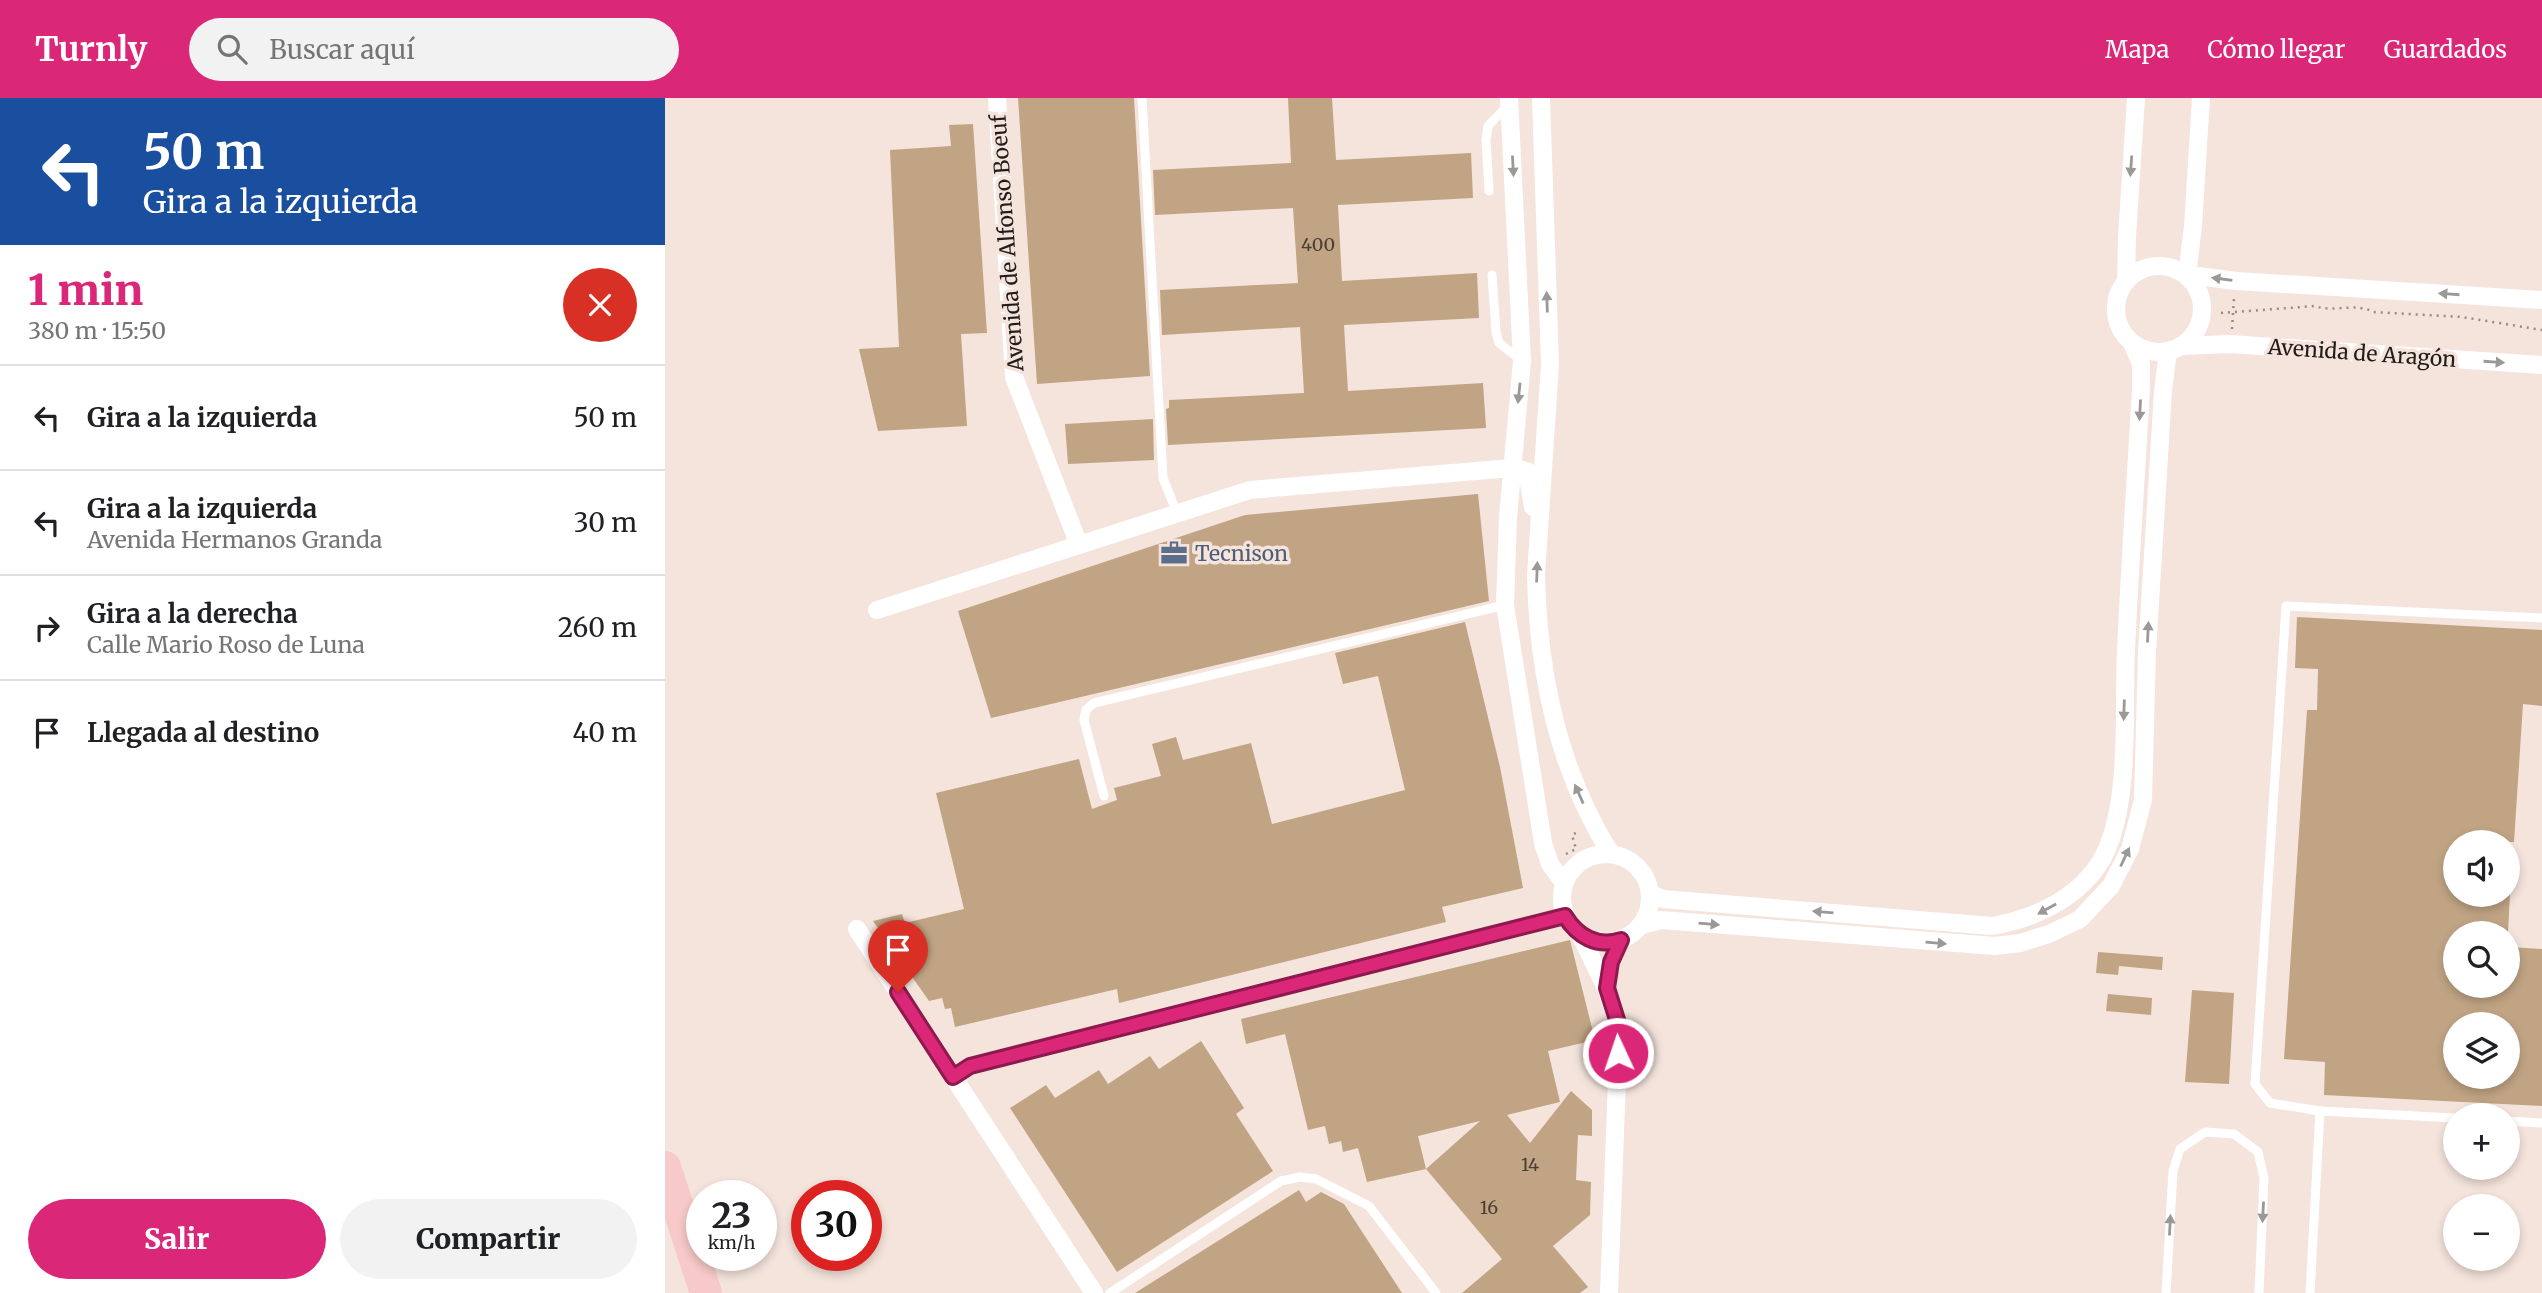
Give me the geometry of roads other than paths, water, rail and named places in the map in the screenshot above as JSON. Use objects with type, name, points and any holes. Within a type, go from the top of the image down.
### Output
[{"type":"highway","points":[[665,1167],[706,1293]]},
{"type":"street","name":"Avenida de Alfonso Boeuf","points":[[997,98],[1014,377],[1079,545]]},
{"type":"street","points":[[1541,98],[1550,363],[1537,602],[1543,666],[1558,741],[1593,825],[1611,854]]},
{"type":"street","points":[[1651,894],[1663,899],[1992,926],[2018,922],[2042,913],[2075,888],[2099,864],[2112,837],[2120,811],[2141,390],[2141,364],[2132,344],[2118,325],[2116,313],[2116,302],[2126,281],[2136,98]]},
{"type":"street","points":[[2188,277],[2201,98]]},
{"type":"street","points":[[1509,101],[1522,360],[1508,517],[1505,606],[1543,843],[1550,864],[1564,883]]},
{"type":"street","points":[[2126,281],[2149,267],[2175,269],[2188,277],[2197,288],[2202,301],[2199,327],[2192,338],[2174,349],[2155,352],[2132,344]]},
{"type":"street","points":[[2188,277],[2542,300]]},
{"type":"street","name":"Avenida de Aragón","points":[[2174,349],[2230,344],[2542,365]]},
{"type":"street","points":[[1642,925],[1661,920],[1996,946],[2020,943],[2049,934],[2080,919],[2111,886],[2130,849],[2143,800],[2147,652],[2163,391],[2174,349]]},
{"type":"street","points":[[877,610],[1250,490],[1512,468],[1528,471],[1539,540]]},
{"type":"street","points":[[1580,934],[1595,942],[1612,942],[1629,937],[1642,925],[1650,905],[1651,894],[1648,882],[1633,863],[1611,854],[1599,854],[1578,864],[1564,883],[1562,894],[1565,916],[1580,934],[1607,988],[1619,1026],[1609,1293]]},
{"type":"street","points":[[953,1077],[970,1066],[1565,916]]},
{"type":"street","points":[[857,929],[1094,1293]]},
{"type":"street","points":[[1607,988],[1611,962],[1621,940]]},
{"type":"lane","points":[[1142,98],[1163,478],[1177,513]]},
{"type":"lane","points":[[1489,191],[1486,140],[1488,126],[1509,101]]},
{"type":"lane","points":[[1492,275],[1499,343],[1522,360]]},
{"type":"lane","points":[[1104,796],[1084,720],[1086,710],[1094,703],[1505,606]]},
{"type":"lane","points":[[2443,1117],[2320,1111],[2270,1103],[2255,1084],[2286,606],[2542,618]]},
{"type":"lane","points":[[2310,1293],[2320,1111]]},
{"type":"lane","points":[[2520,1122],[2542,1123]]},
{"type":"lane","points":[[2166,1293],[2173,1171],[2180,1149],[2205,1132],[2234,1134],[2257,1152],[2264,1178],[2259,1293]]},
{"type":"lane","points":[[1110,1293],[1281,1181],[1300,1177],[1316,1179],[1369,1206],[1436,1293]]},
{"type":"place","name":"Tecnison","points":[[1174,553]]}]
